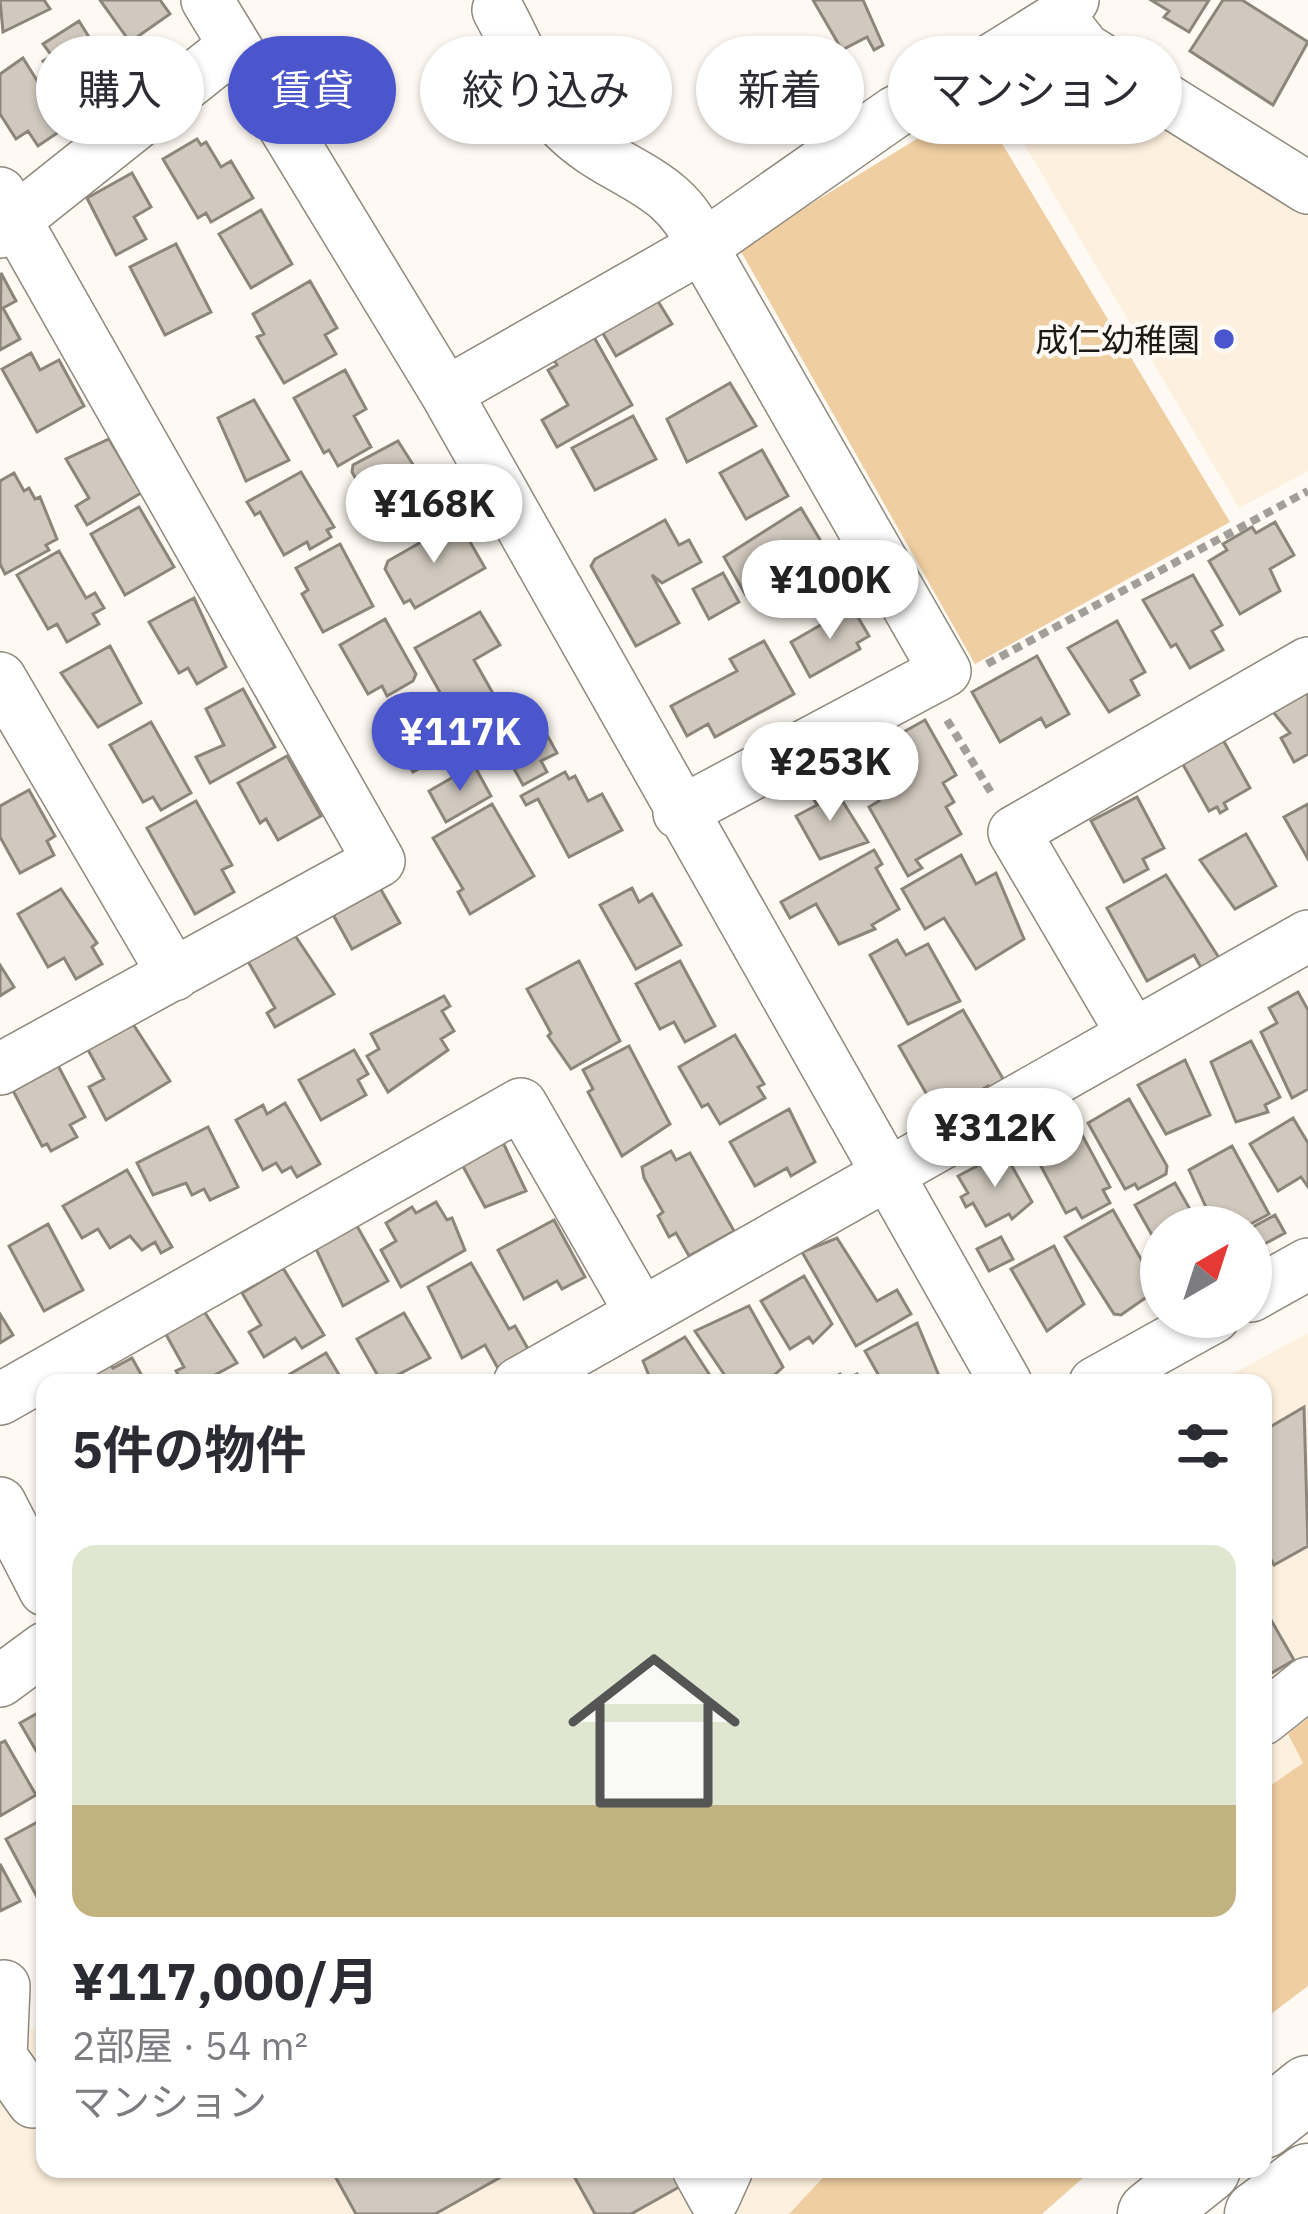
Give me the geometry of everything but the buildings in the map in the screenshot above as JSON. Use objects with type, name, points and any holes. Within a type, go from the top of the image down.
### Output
[{"type":"highway","points":[[1272,2118],[1308,2089]]},
{"type":"highway","points":[[1258,2214],[1308,2176]]},
{"type":"highway","points":[[1150,2214],[1196,2178]]},
{"type":"street","points":[[207,0],[228,36]]},
{"type":"street","points":[[446,393],[702,247],[896,112],[958,80],[1067,8],[1084,49],[1308,188]]},
{"type":"street","points":[[498,10],[561,122],[608,165],[656,184],[690,214],[702,247],[949,677],[679,813]]},
{"type":"street","points":[[0,1069],[379,861],[5,216],[228,50]]},
{"type":"street","points":[[294,144],[446,393],[679,813],[1001,1374]]},
{"type":"street","points":[[1132,1034],[1014,832],[1308,663]]},
{"type":"street","points":[[0,678],[173,975]]},
{"type":"street","points":[[533,1374],[1308,936]]},
{"type":"street","points":[[44,1374],[521,1104],[640,1311]]},
{"type":"street","points":[[1272,1284],[1308,1264]]},
{"type":"street","points":[[1111,1374],[1176,1338]]},
{"type":"street","points":[[0,1399],[36,1379]]},
{"type":"street","points":[[0,1503],[36,1573]]},
{"type":"street","points":[[0,1681],[36,1655]]},
{"type":"street","points":[[1272,1712],[1308,1683]]},
{"type":"street","points":[[16,1983],[1,2057],[36,2100]]},
{"type":"street","points":[[703,2178],[714,2198],[723,2178]]},
{"type":"path","points":[[1014,832],[938,705],[949,677],[1308,491]]},
{"type":"shaded area","name":"成仁幼稚園","points":[[1182,129],[1308,208],[1308,471],[1239,508],[1024,144],[1182,144]]},
{"type":"shaded area","points":[[909,144],[1002,144],[1230,522],[975,664],[739,248]]},
{"type":"shaded area","points":[[1308,1333],[1308,1718],[1288,1735],[1304,1763],[1272,1785],[1272,1374],[1233,1374]]},
{"type":"shaded area","points":[[1308,1718],[1308,1986],[1272,2013],[1272,1785],[1303,1763],[1288,1734]]},
{"type":"shaded area","points":[[36,2028],[36,2178],[823,2178],[789,2214],[0,2214],[0,2040]]},
{"type":"shaded area","points":[[823,2178],[1083,2178],[1042,2214],[789,2214]]},
{"type":"place","name":"成仁幼稚園","points":[[1224,339]]}]
